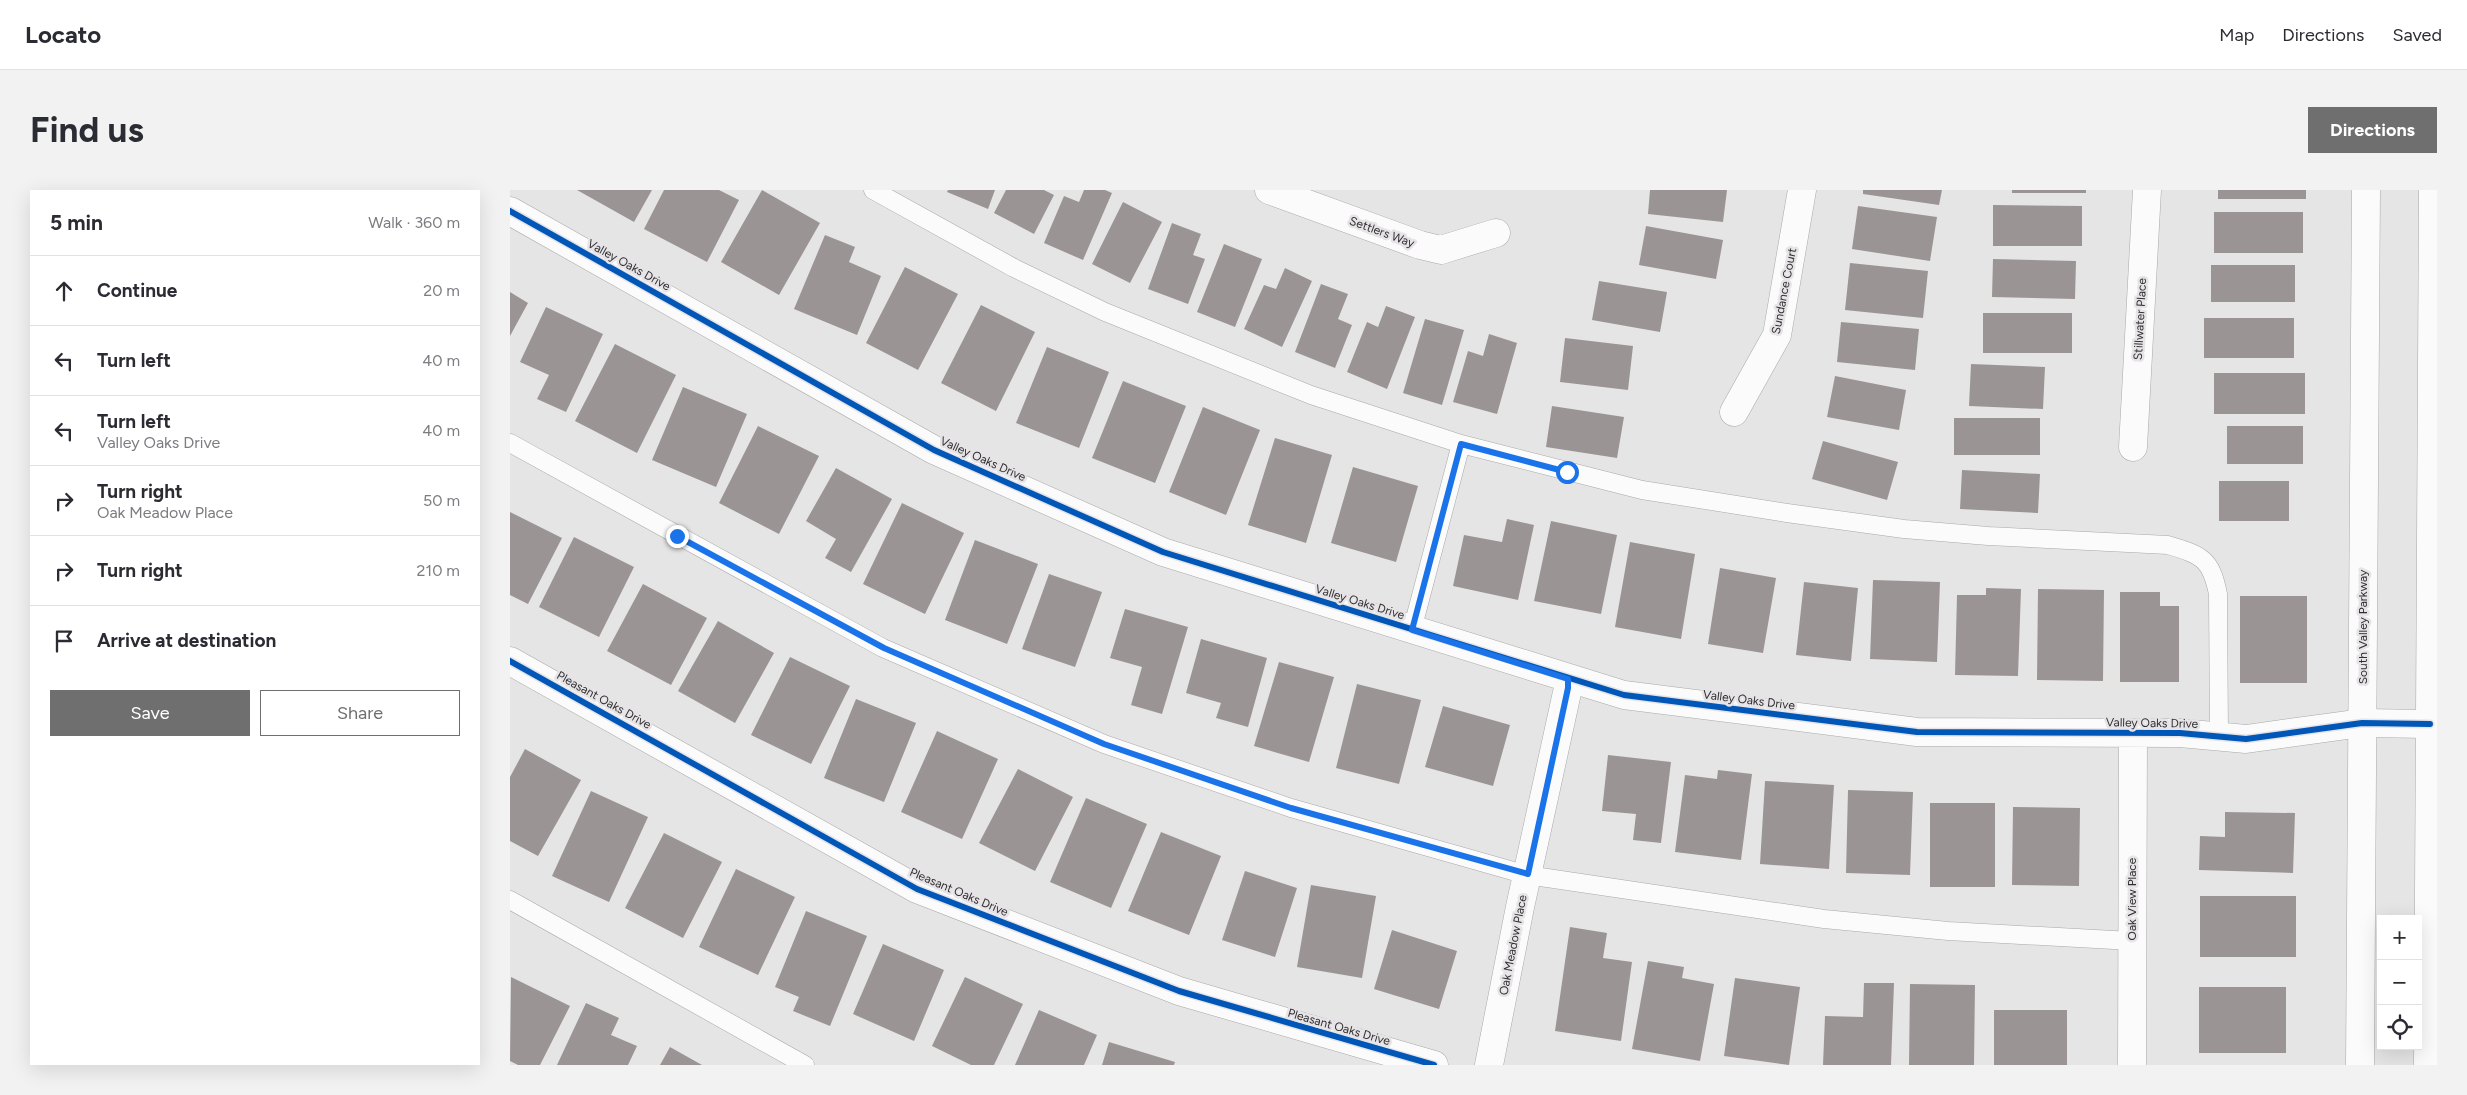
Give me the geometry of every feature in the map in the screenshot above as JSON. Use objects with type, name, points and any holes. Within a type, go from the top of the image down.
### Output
[{"type":"street","name":"Settlers Way","points":[[1270,190],[1420,246],[1441,250],[1496,233]]},
{"type":"street","name":"Sundance Court","points":[[1734,412],[1777,335],[1802,190]]},
{"type":"street","name":"Stillwater Place","points":[[2133,447],[2147,190]]},
{"type":"street","name":"South Valley Parkway","points":[[2360,1065],[2366,190]]},
{"type":"street","points":[[2428,1065],[2433,190]]},
{"type":"street","name":"Valley Oaks Drive","points":[[510,211],[934,450],[1163,552],[1624,695],[1917,732],[2180,733],[2246,739],[2362,723],[2430,724]]},
{"type":"street","name":"Pleasant Oaks Drive","points":[[510,661],[917,889],[1178,991],[1434,1065]]},
{"type":"street","name":"Oak Meadow Place","points":[[1489,1065],[1568,688],[1568,679]]},
{"type":"street","name":"Oak View Place","points":[[2132,1065],[2133,733]]},
{"type":"lane","points":[[873,190],[1014,268],[1105,312],[1312,395],[1461,444],[1642,490],[1787,513],[1904,529],[1988,536],[2168,545],[2196,553],[2214,574],[2218,594],[2219,737]]},
{"type":"lane","points":[[510,443],[884,648],[1104,744],[1291,808],[1528,874],[1824,919],[1948,931],[2132,941]]},
{"type":"lane","points":[[1412,630],[1461,444]]},
{"type":"lane","points":[[510,900],[805,1065]]},
{"type":"building","points":[[577,190],[652,190],[634,222]]},
{"type":"building","points":[[664,190],[719,190],[739,200],[707,262],[644,229]]},
{"type":"building","points":[[762,190],[820,223],[779,295],[721,262]]},
{"type":"building","points":[[948,190],[995,190],[988,209],[947,192]]},
{"type":"building","points":[[1006,190],[1044,190],[1054,195],[1034,234],[994,213]]},
{"type":"building","points":[[1084,190],[1105,190],[1112,193],[1083,260],[1044,243],[1064,196],[1079,202]]},
{"type":"building","points":[[1650,190],[1727,190],[1723,222],[1648,214]]},
{"type":"building","points":[[1863,190],[1942,190],[1939,205],[1863,194]]},
{"type":"building","points":[[2012,190],[2086,190],[2086,193],[2012,193]]},
{"type":"building","points":[[2218,190],[2306,190],[2306,199],[2218,199]]},
{"type":"building","points":[[1123,202],[1162,222],[1130,283],[1092,264]]},
{"type":"building","points":[[1993,205],[2082,206],[2082,246],[1993,246]]},
{"type":"building","points":[[1858,206],[1937,217],[1930,261],[1852,249]]},
{"type":"building","points":[[2214,212],[2303,212],[2303,253],[2214,253]]},
{"type":"building","points":[[1172,223],[1201,234],[1193,255],[1205,259],[1188,304],[1148,289]]},
{"type":"building","points":[[1646,226],[1723,240],[1716,279],[1639,265]]},
{"type":"building","points":[[825,235],[855,247],[849,262],[881,276],[857,335],[794,309]]},
{"type":"building","points":[[1224,244],[1262,259],[1235,327],[1197,312]]},
{"type":"building","points":[[1993,259],[2076,261],[2075,299],[1992,297]]},
{"type":"building","points":[[1850,263],[1928,271],[1923,318],[1845,310]]},
{"type":"building","points":[[2211,265],[2295,265],[2295,302],[2211,302]]},
{"type":"building","points":[[905,267],[958,294],[918,370],[866,343]]},
{"type":"building","points":[[1285,268],[1312,281],[1282,347],[1244,329],[1264,285],[1276,289]]},
{"type":"building","points":[[1599,281],[1667,292],[1660,332],[1592,320]]},
{"type":"building","points":[[1321,284],[1348,294],[1338,319],[1352,325],[1335,368],[1295,352]]},
{"type":"building","points":[[510,292],[528,303],[510,336]]},
{"type":"building","points":[[981,305],[1035,332],[996,411],[941,383]]},
{"type":"building","points":[[1386,306],[1415,317],[1387,389],[1347,372],[1367,322],[1378,327]]},
{"type":"building","points":[[546,307],[603,334],[566,412],[537,399],[549,375],[520,362]]},
{"type":"building","points":[[1983,313],[2072,313],[2072,353],[1983,353]]},
{"type":"building","points":[[2204,318],[2294,318],[2294,358],[2204,358]]},
{"type":"building","points":[[1425,319],[1464,330],[1442,405],[1403,393]]},
{"type":"building","points":[[1841,322],[1919,329],[1915,370],[1837,362]]},
{"type":"building","points":[[1489,334],[1517,343],[1497,414],[1453,402],[1468,351],[1483,356]]},
{"type":"building","points":[[1565,338],[1633,346],[1628,390],[1560,382]]},
{"type":"building","points":[[615,344],[676,375],[637,453],[575,421]]},
{"type":"building","points":[[1047,347],[1109,372],[1079,448],[1016,423]]},
{"type":"building","points":[[1971,364],[2045,367],[2043,409],[1969,406]]},
{"type":"building","points":[[2214,373],[2305,373],[2305,414],[2214,414]]},
{"type":"building","points":[[1835,376],[1906,390],[1899,430],[1827,417]]},
{"type":"building","points":[[1123,381],[1186,406],[1155,483],[1092,458]]},
{"type":"building","points":[[683,387],[747,414],[716,487],[652,460]]},
{"type":"building","points":[[1552,406],[1624,417],[1617,458],[1546,447]]},
{"type":"building","points":[[1203,407],[1260,430],[1226,515],[1169,492]]},
{"type":"building","points":[[1954,418],[2040,418],[2040,455],[1954,455]]},
{"type":"building","points":[[758,426],[819,456],[779,534],[719,503]]},
{"type":"building","points":[[2227,426],[2303,426],[2303,464],[2227,464]]},
{"type":"building","points":[[1275,438],[1332,455],[1306,543],[1248,525]]},
{"type":"building","points":[[1823,441],[1898,462],[1887,500],[1812,479]]},
{"type":"building","points":[[1353,467],[1418,486],[1396,562],[1331,543]]},
{"type":"building","points":[[836,468],[892,499],[851,572],[825,558],[836,539],[806,521]]},
{"type":"building","points":[[1962,470],[2040,474],[2038,513],[1960,509]]},
{"type":"building","points":[[2219,481],[2289,481],[2289,521],[2219,521]]},
{"type":"building","points":[[902,503],[964,533],[925,614],[863,584]]},
{"type":"building","points":[[510,512],[562,538],[528,604],[510,595]]},
{"type":"building","points":[[1507,519],[1534,525],[1518,600],[1453,586],[1464,535],[1502,542]]},
{"type":"building","points":[[1551,521],[1617,535],[1601,614],[1534,601]]},
{"type":"building","points":[[574,537],[634,567],[599,637],[539,607]]},
{"type":"building","points":[[975,540],[1038,564],[1007,644],[945,620]]},
{"type":"building","points":[[1630,542],[1695,554],[1681,639],[1615,627]]},
{"type":"building","points":[[1720,568],[1776,578],[1763,653],[1708,644]]},
{"type":"building","points":[[1049,574],[1102,592],[1075,667],[1022,649]]},
{"type":"building","points":[[1873,580],[1940,582],[1937,662],[1870,659]]},
{"type":"building","points":[[1804,582],[1858,588],[1851,661],[1796,655]]},
{"type":"building","points":[[643,584],[707,618],[671,685],[607,651]]},
{"type":"building","points":[[1986,588],[2021,589],[2018,676],[1955,675],[1957,595],[1986,595]]},
{"type":"building","points":[[2038,589],[2104,590],[2103,681],[2037,680]]},
{"type":"building","points":[[2120,592],[2160,592],[2160,606],[2179,606],[2179,682],[2120,682]]},
{"type":"building","points":[[2240,596],[2307,596],[2307,683],[2240,683]]},
{"type":"building","points":[[1125,609],[1188,627],[1162,714],[1131,705],[1142,667],[1110,658]]},
{"type":"building","points":[[718,621],[774,653],[735,723],[678,691]]},
{"type":"building","points":[[1201,639],[1267,658],[1248,727],[1216,718],[1221,703],[1186,693]]},
{"type":"building","points":[[790,657],[850,686],[811,764],[751,735]]},
{"type":"building","points":[[1279,662],[1334,677],[1309,762],[1254,746]]},
{"type":"building","points":[[1357,684],[1421,700],[1399,784],[1336,768]]},
{"type":"building","points":[[856,699],[916,723],[884,802],[824,778]]},
{"type":"building","points":[[1443,706],[1510,725],[1493,786],[1425,767]]},
{"type":"building","points":[[937,731],[998,759],[962,839],[901,812]]},
{"type":"building","points":[[525,749],[581,780],[538,856],[510,841],[510,777]]},
{"type":"building","points":[[1608,755],[1671,762],[1661,843],[1633,840],[1636,814],[1602,811]]},
{"type":"building","points":[[1018,769],[1073,797],[1035,871],[979,843]]},
{"type":"building","points":[[1718,770],[1752,774],[1741,860],[1675,852],[1685,775],[1717,779]]},
{"type":"building","points":[[1765,781],[1834,785],[1829,869],[1760,864]]},
{"type":"building","points":[[1848,790],[1913,792],[1910,875],[1846,873]]},
{"type":"building","points":[[591,791],[648,817],[609,902],[552,876]]},
{"type":"building","points":[[1086,798],[1147,824],[1111,908],[1050,882]]},
{"type":"building","points":[[1930,803],[1995,803],[1995,887],[1930,887]]},
{"type":"building","points":[[2013,807],[2080,808],[2079,886],[2012,885]]},
{"type":"building","points":[[2225,812],[2295,813],[2293,873],[2199,870],[2200,836],[2225,837]]},
{"type":"building","points":[[1161,832],[1221,856],[1189,935],[1128,911]]},
{"type":"building","points":[[664,833],[722,862],[683,938],[625,908]]},
{"type":"building","points":[[736,869],[795,897],[758,975],[699,947]]},
{"type":"building","points":[[1245,871],[1297,888],[1275,957],[1222,940]]},
{"type":"building","points":[[1311,885],[1376,896],[1362,978],[1297,967]]},
{"type":"building","points":[[2200,896],[2296,896],[2296,957],[2200,957]]},
{"type":"building","points":[[806,911],[867,936],[830,1026],[793,1011],[799,997],[775,987]]},
{"type":"building","points":[[1570,927],[1607,933],[1603,958],[1632,962],[1621,1041],[1555,1031]]},
{"type":"building","points":[[1392,930],[1457,951],[1439,1009],[1374,989]]},
{"type":"building","points":[[883,944],[944,970],[914,1041],[853,1014]]},
{"type":"building","points":[[1648,961],[1684,967],[1682,978],[1714,984],[1700,1061],[1632,1049]]},
{"type":"building","points":[[511,977],[570,1006],[540,1065],[518,1065],[510,1061]]},
{"type":"building","points":[[965,977],[1023,1004],[994,1065],[971,1065],[932,1046]]},
{"type":"building","points":[[1735,978],[1800,987],[1789,1065],[1724,1056]]},
{"type":"building","points":[[1864,983],[1894,983],[1891,1065],[1823,1065],[1825,1016],[1863,1017]]},
{"type":"building","points":[[1910,984],[1975,985],[1974,1065],[1909,1065]]},
{"type":"building","points":[[2199,987],[2286,987],[2286,1053],[2199,1053]]},
{"type":"building","points":[[586,1003],[619,1018],[611,1035],[637,1046],[628,1065],[557,1065]]},
{"type":"building","points":[[1039,1010],[1097,1035],[1084,1065],[1015,1065]]},
{"type":"building","points":[[1994,1010],[2067,1010],[2067,1065],[1994,1065]]},
{"type":"building","points":[[1109,1042],[1175,1062],[1174,1065],[1102,1065]]},
{"type":"building","points":[[670,1047],[702,1065],[660,1065]]},
{"type":"cycle path","points":[[510,211],[934,450],[1163,552],[1624,695],[1917,732],[2180,733],[2246,739],[2362,723],[2430,724]]},
{"type":"cycle path","points":[[510,661],[917,889],[1179,991],[1434,1065]]},
{"type":"route","points":[[677,536],[884,648],[1104,744],[1291,808],[1528,874],[1568,688],[1568,679],[1412,630],[1461,444],[1567,472]]}]
